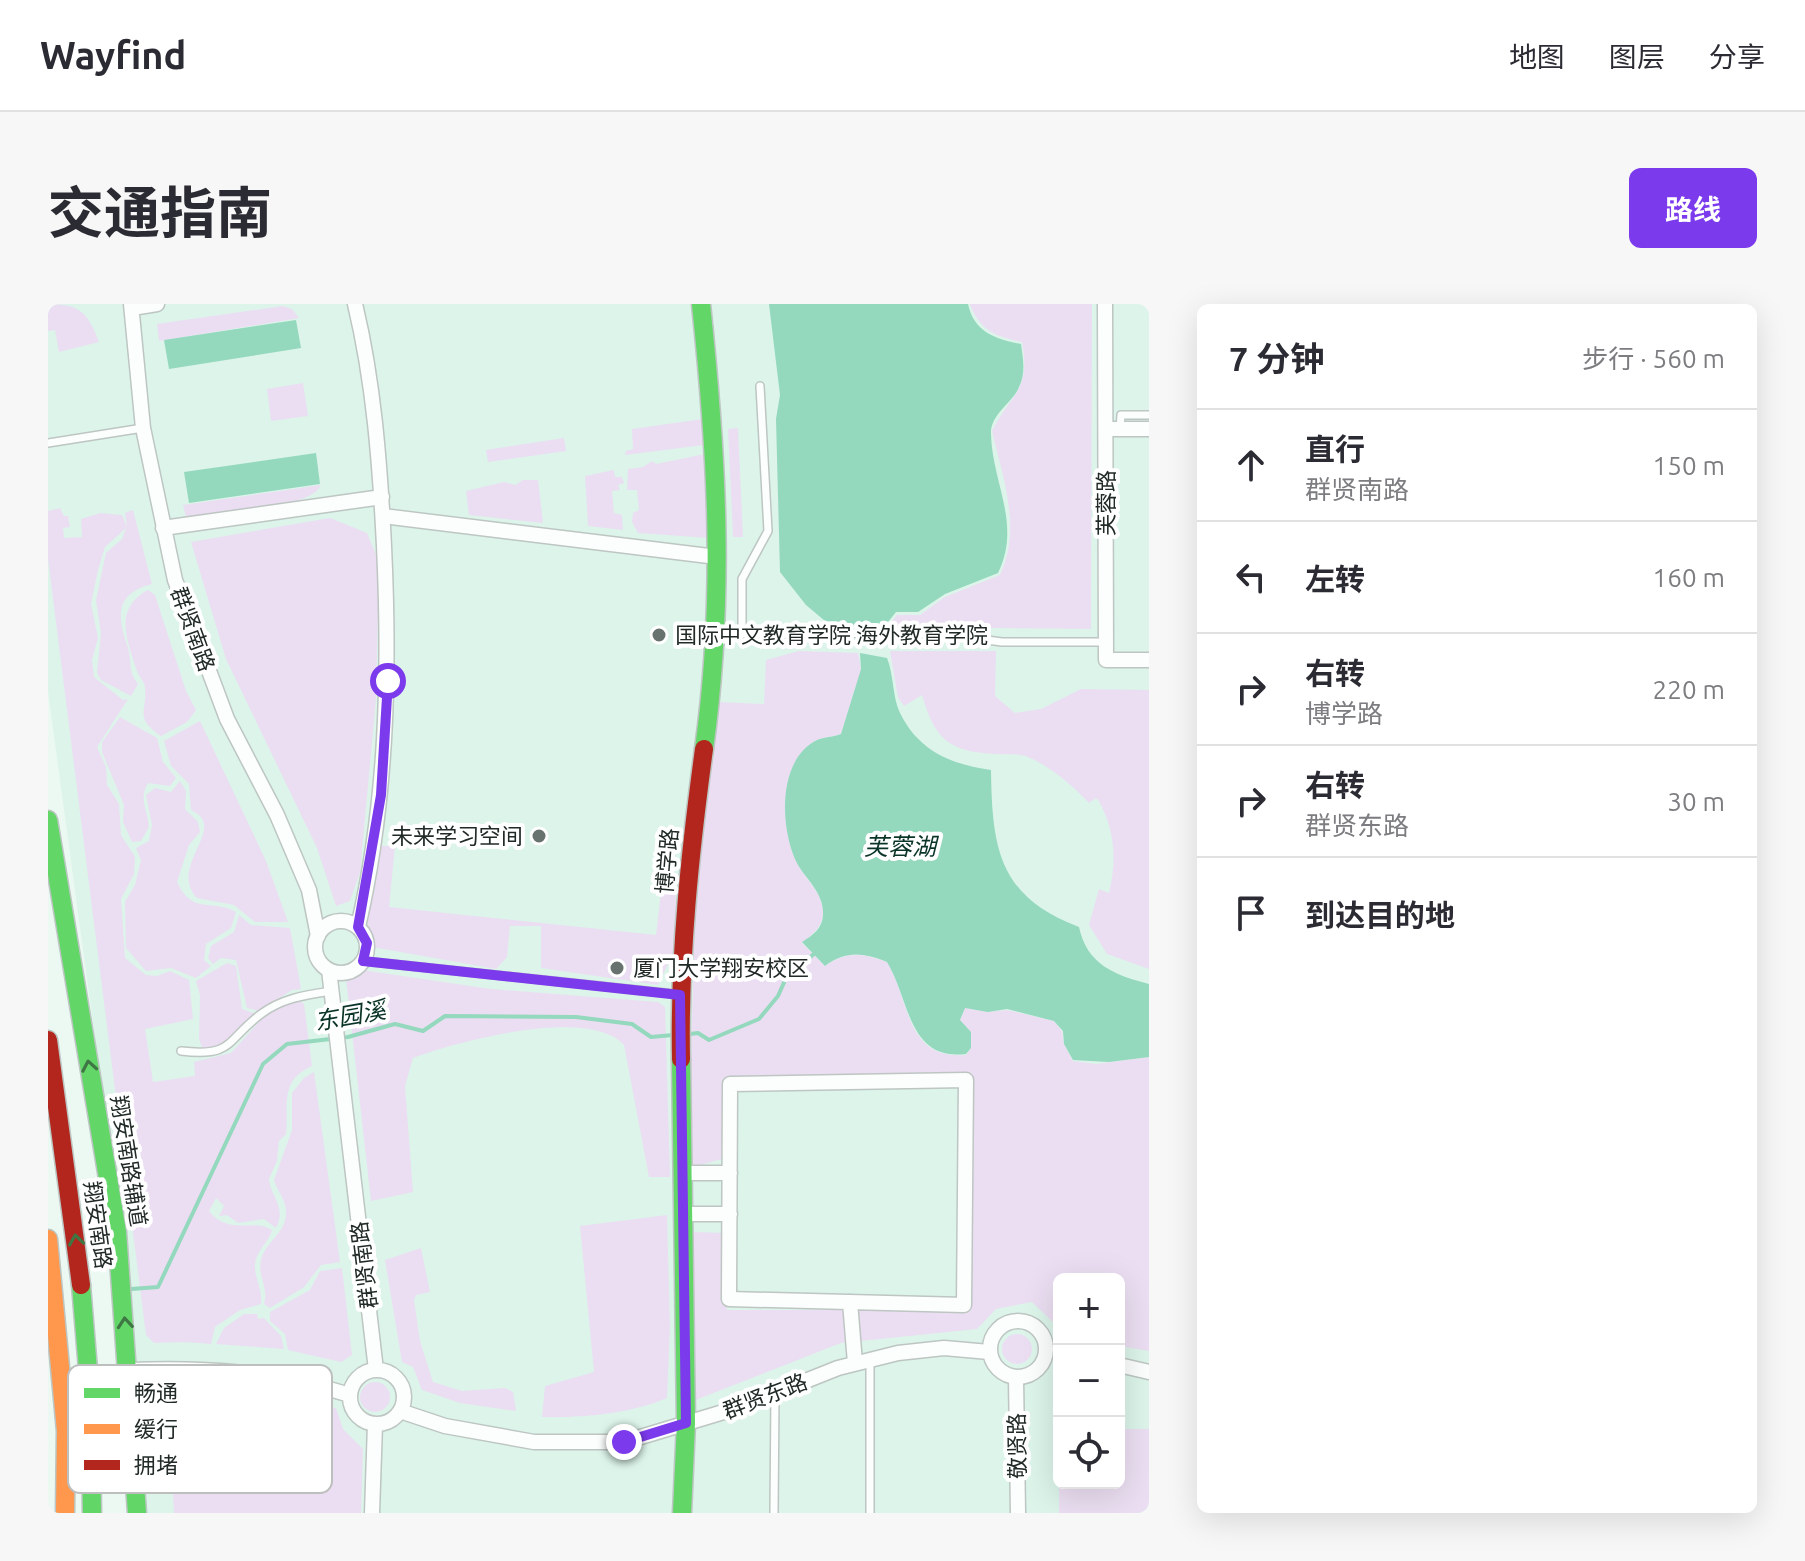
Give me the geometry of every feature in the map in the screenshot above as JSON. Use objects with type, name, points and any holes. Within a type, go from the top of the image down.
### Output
[{"type":"main road","name":"博学路","points":[[682,1513],[686,1423],[680,995],[691,843],[709,715],[717,557],[716,444],[701,304]]},
{"type":"main road","name":"翔安南路辅道","points":[[48,820],[117,1232],[130,1365]]},
{"type":"main road","name":"翔安南路","points":[[48,1040],[80,1270],[89,1365]]},
{"type":"main road","points":[[48,1239],[66,1431],[65,1513]]},
{"type":"main road","name":"翔安南路","points":[[92,1493],[92,1513]]},
{"type":"main road","name":"翔安南路辅道","points":[[136,1493],[137,1513]]},
{"type":"street","points":[[131,306],[157,304]]},
{"type":"street","points":[[355,304],[381,468],[388,681],[381,795],[358,927],[367,943],[363,961],[349,972],[329,970],[318,958],[318,936],[330,923],[340,921],[358,927]]},
{"type":"street","name":"芙蓉路","points":[[1105,304],[1113,429],[1106,642]]},
{"type":"street","name":"群贤南路","points":[[131,306],[143,428],[175,580],[227,719],[277,815],[309,890],[318,936]]},
{"type":"street","points":[[1113,429],[1149,429]]},
{"type":"street","points":[[163,528],[382,497]]},
{"type":"street","points":[[383,516],[717,557]]},
{"type":"street","points":[[1106,642],[1106,660],[1149,660]]},
{"type":"street","name":"群贤南路","points":[[329,970],[376,1370]]},
{"type":"street","points":[[966,1080],[964,1305],[729,1299],[730,1173],[730,1084],[966,1080]]},
{"type":"street","points":[[683,1173],[730,1173]]},
{"type":"street","points":[[683,1214],[730,1214]]},
{"type":"street","points":[[850,1302],[863,1362]]},
{"type":"street","points":[[1016,1321],[1036,1328],[1052,1352],[1036,1372],[1016,1378],[998,1370],[989,1352],[997,1329],[1016,1321]]},
{"type":"street","name":"群贤东路","points":[[400,1411],[445,1426],[534,1442],[624,1442],[863,1362],[944,1348],[989,1352]]},
{"type":"street","points":[[1125,1366],[1149,1372]]},
{"type":"street","points":[[376,1370],[395,1377],[401,1384],[403,1403],[400,1411],[386,1423],[375,1424],[358,1417],[350,1395],[358,1378],[376,1370]]},
{"type":"street","name":"敬贤路","points":[[1016,1378],[1018,1513]]},
{"type":"street","points":[[332,1390],[350,1395]]},
{"type":"street","points":[[372,1513],[375,1424]]},
{"type":"lane","points":[[742,634],[742,579],[768,531],[760,386]]},
{"type":"lane","points":[[1113,429],[1121,415],[1149,415]]},
{"type":"lane","points":[[48,443],[143,428]]},
{"type":"lane","points":[[714,643],[742,634],[933,633],[1002,642],[1106,642]]},
{"type":"lane","points":[[363,961],[680,995]]},
{"type":"lane","points":[[181,1051],[210,1054],[230,1045],[260,1015],[280,1003],[295,996],[332,991]]},
{"type":"lane","points":[[863,1362],[870,1513]]},
{"type":"lane","points":[[774,1513],[775,1392]]},
{"type":"shaded area","name":"厦门大学翔安校区","points":[[48,304],[1149,304],[1149,1513],[145,1513],[143,1493],[332,1493],[332,1365],[133,1365],[123,1245],[48,691]]},
{"type":"shaded area","points":[[48,304],[68,306],[81,312],[91,323],[99,342],[59,352],[55,330],[48,331]]},
{"type":"shaded area","points":[[970,304],[1092,304],[1091,629],[887,627],[897,615],[920,615],[945,597],[1000,575],[1006,558],[1010,540],[1008,503],[992,431],[1022,381],[1022,342],[990,331]]},
{"type":"shaded area","points":[[283,306],[292,309],[299,318],[159,341],[157,324]]},
{"type":"shaded area","points":[[303,383],[308,416],[271,421],[267,389]]},
{"type":"shaded area","points":[[703,419],[707,443],[704,445],[625,455],[626,451],[633,449],[632,429]]},
{"type":"shaded area","points":[[738,428],[743,537],[733,537],[728,429]]},
{"type":"shaded area","points":[[564,438],[566,451],[488,462],[486,450]]},
{"type":"shaded area","points":[[705,454],[710,538],[638,533],[632,522],[633,513],[639,510],[637,490],[627,490],[628,469],[643,467],[652,461],[656,464]]},
{"type":"shaded area","points":[[614,470],[615,477],[622,477],[624,483],[618,485],[620,490],[612,491],[614,513],[622,515],[623,530],[588,526],[585,476]]},
{"type":"shaded area","points":[[523,480],[538,480],[543,523],[469,515],[466,491],[504,482],[515,485]]},
{"type":"shaded area","points":[[321,485],[314,493],[300,500],[260,509],[186,517],[183,505]]},
{"type":"shaded area","points":[[60,508],[64,516],[68,516],[70,527],[63,528],[64,538],[82,537],[81,519],[100,513],[122,515],[127,527],[125,513],[133,510],[152,584],[130,594],[122,608],[122,627],[131,671],[138,684],[131,696],[101,680],[97,673],[101,633],[96,600],[106,553],[122,539],[126,528],[105,547],[91,604],[98,638],[92,660],[94,677],[123,700],[128,699],[97,747],[106,767],[107,785],[119,804],[121,835],[135,857],[134,874],[121,899],[125,958],[146,975],[157,976],[170,971],[189,980],[193,1019],[145,1029],[153,1082],[195,1076],[194,1062],[231,1053],[267,1013],[298,1000],[304,1004],[312,1066],[294,1079],[290,1086],[286,1134],[279,1141],[277,1161],[269,1179],[280,1214],[276,1228],[264,1219],[238,1223],[227,1215],[219,1216],[224,1206],[216,1198],[209,1211],[224,1223],[257,1225],[272,1230],[255,1264],[261,1304],[240,1310],[215,1327],[211,1344],[154,1343],[146,1335],[48,559],[48,511]]},
{"type":"shaded area","points":[[330,518],[367,533],[379,562],[376,699],[360,872],[350,901],[336,906],[317,848],[226,659],[191,542]]},
{"type":"shaded area","points":[[148,590],[155,595],[186,691],[196,710],[187,722],[161,736],[145,719],[145,686],[133,659],[126,626],[130,606]]},
{"type":"shaded area","points":[[799,651],[858,653],[861,669],[841,734],[817,740],[804,750],[789,780],[786,816],[792,851],[823,907],[821,923],[802,943],[825,966],[855,955],[887,962],[921,1038],[931,1048],[946,1054],[966,1055],[971,1048],[971,1032],[960,1020],[965,1008],[988,1012],[1007,1010],[1054,1021],[1062,1031],[1064,1044],[1073,1061],[1096,1064],[1149,1057],[1149,1351],[1125,1347],[1125,1273],[1053,1273],[1053,1322],[1032,1302],[996,1309],[977,1329],[841,1343],[693,1401],[692,1232],[726,1233],[727,1310],[971,1310],[972,1073],[724,1078],[726,1158],[688,1168],[697,839],[717,702],[764,704],[766,660]]},
{"type":"shaded area","points":[[890,651],[996,651],[995,696],[1015,713],[1041,709],[1081,689],[1149,690],[1149,969],[1107,954],[1089,925],[1099,889],[1109,893],[1113,869],[1111,835],[1099,801],[1096,798],[1089,803],[1061,777],[1028,757],[981,753],[946,741],[932,723],[922,695],[904,706],[898,697]]},
{"type":"shaded area","points":[[120,717],[157,738],[163,762],[176,778],[170,786],[148,783],[144,800],[149,827],[141,841],[132,842],[123,822],[124,805],[102,752],[102,742]]},
{"type":"shaded area","points":[[200,721],[266,861],[288,922],[255,922],[234,905],[197,898],[190,886],[189,873],[204,826],[201,817],[191,810],[189,784],[171,766],[164,741]]},
{"type":"shaded area","points":[[180,781],[186,791],[185,809],[198,822],[200,832],[189,845],[177,882],[189,899],[196,903],[236,912],[231,928],[206,944],[204,960],[211,966],[196,978],[171,968],[146,971],[126,948],[125,902],[135,885],[141,860],[136,848],[149,841],[152,825],[146,795],[155,788],[171,792]]},
{"type":"shaded area","points":[[380,846],[395,846],[389,907],[656,935],[663,876],[675,876],[677,945],[658,985],[541,968],[541,926],[510,926],[507,957],[496,969],[372,947],[367,921]]},
{"type":"shaded area","points":[[239,915],[251,925],[290,928],[301,989],[292,990],[259,1011],[247,1008],[236,960],[221,958],[213,964],[208,958],[211,946],[234,932]]},
{"type":"shaded area","points":[[227,963],[236,966],[242,1009],[257,1014],[220,1046],[203,1050],[199,1039],[200,995],[196,981]]},
{"type":"shaded area","points":[[362,970],[491,989],[658,1002],[665,1007],[670,1177],[649,1177],[624,1045],[607,1034],[583,1028],[554,1027],[490,1036],[413,1058],[405,1086],[413,1192],[371,1201],[346,979]]},
{"type":"shaded area","points":[[314,1072],[340,1262],[321,1265],[304,1287],[270,1308],[264,1304],[261,1260],[286,1218],[284,1202],[274,1180],[292,1130],[292,1093],[304,1078]]},
{"type":"shaded area","points":[[667,1215],[670,1327],[667,1398],[606,1414],[542,1417],[545,1386],[594,1372],[580,1226]]},
{"type":"shaded area","points":[[421,1248],[430,1292],[416,1295],[414,1300],[420,1341],[433,1382],[462,1391],[505,1388],[513,1392],[516,1411],[460,1403],[422,1390],[413,1367],[402,1362],[385,1260]]},
{"type":"shaded area","points":[[342,1268],[352,1355],[341,1362],[288,1350],[285,1334],[270,1321],[270,1312],[310,1290],[320,1271]]},
{"type":"shaded area","points":[[244,1314],[257,1314],[258,1319],[264,1318],[281,1336],[284,1349],[216,1344],[224,1328]]},
{"type":"shaded area","points":[[1017,1334],[1028,1338],[1032,1349],[1028,1360],[1017,1364],[1006,1360],[1002,1349],[1006,1338]]},
{"type":"shaded area","points":[[375,1382],[386,1386],[390,1397],[386,1408],[375,1412],[364,1408],[360,1397],[364,1386]]},
{"type":"shaded area","points":[[332,1407],[336,1408],[343,1429],[363,1449],[361,1513],[174,1513],[173,1493],[332,1493]]},
{"type":"shaded area","points":[[1125,1429],[1149,1429],[1149,1513],[1059,1513],[1059,1489],[1125,1489]]},
{"type":"water","points":[[769,304],[968,304],[975,321],[987,333],[1021,344],[1021,382],[994,420],[991,434],[1007,520],[1005,555],[998,573],[945,594],[918,612],[896,612],[884,627],[831,626],[806,605],[780,572],[776,419],[780,395]]},
{"type":"water","points":[[296,320],[301,348],[169,369],[164,340]]},
{"type":"water","points":[[316,453],[320,484],[189,503],[184,472]]},
{"type":"water","name":"芙蓉湖","points":[[860,653],[887,658],[900,713],[926,746],[962,764],[991,770],[998,846],[1005,867],[1016,885],[1052,915],[1079,927],[1089,951],[1104,966],[1125,977],[1149,984],[1149,1057],[1109,1062],[1073,1060],[1064,1044],[1063,1031],[1054,1021],[1007,1009],[988,1012],[965,1008],[960,1020],[971,1032],[971,1048],[966,1054],[947,1054],[932,1048],[913,1025],[887,962],[848,955],[825,966],[802,942],[819,927],[823,907],[792,851],[785,816],[788,780],[794,763],[804,750],[817,740],[841,734],[861,669]]},
{"type":"waterway","name":"东园溪","points":[[690,1034],[698,1033],[709,1040],[759,1019],[778,996],[786,978],[815,953]]},
{"type":"waterway","name":"东园溪","points":[[131,1289],[158,1287],[263,1064],[287,1044],[348,1037],[395,1024],[423,1031],[445,1016],[576,1017],[632,1024],[651,1037],[673,1035]]},
{"type":"traffic: fast","points":[[701,304],[715,471],[716,526],[715,637],[704,749]]},
{"type":"traffic: fast","points":[[48,820],[117,1232],[126,1365]]},
{"type":"traffic: fast","points":[[681,1059],[686,1423],[682,1513]]},
{"type":"traffic: fast","points":[[81,1285],[88,1365]]},
{"type":"traffic: fast","points":[[92,1493],[92,1513]]},
{"type":"traffic: fast","points":[[136,1493],[137,1513]]},
{"type":"traffic: slow","points":[[48,1239],[66,1431],[65,1513]]},
{"type":"traffic: jam","points":[[681,1059],[686,904],[704,749]]},
{"type":"traffic: jam","points":[[48,1040],[81,1285]]},
{"type":"place","name":"国际中文教育学院 海外教育学院","points":[[659,635]]},
{"type":"place","name":"未来学习空间","points":[[539,836]]},
{"type":"place","name":"厦门大学翔安校区","points":[[617,968]]},
{"type":"route","points":[[388,681],[381,795],[358,927],[367,943],[363,961],[680,995],[686,1423],[624,1442]]}]
